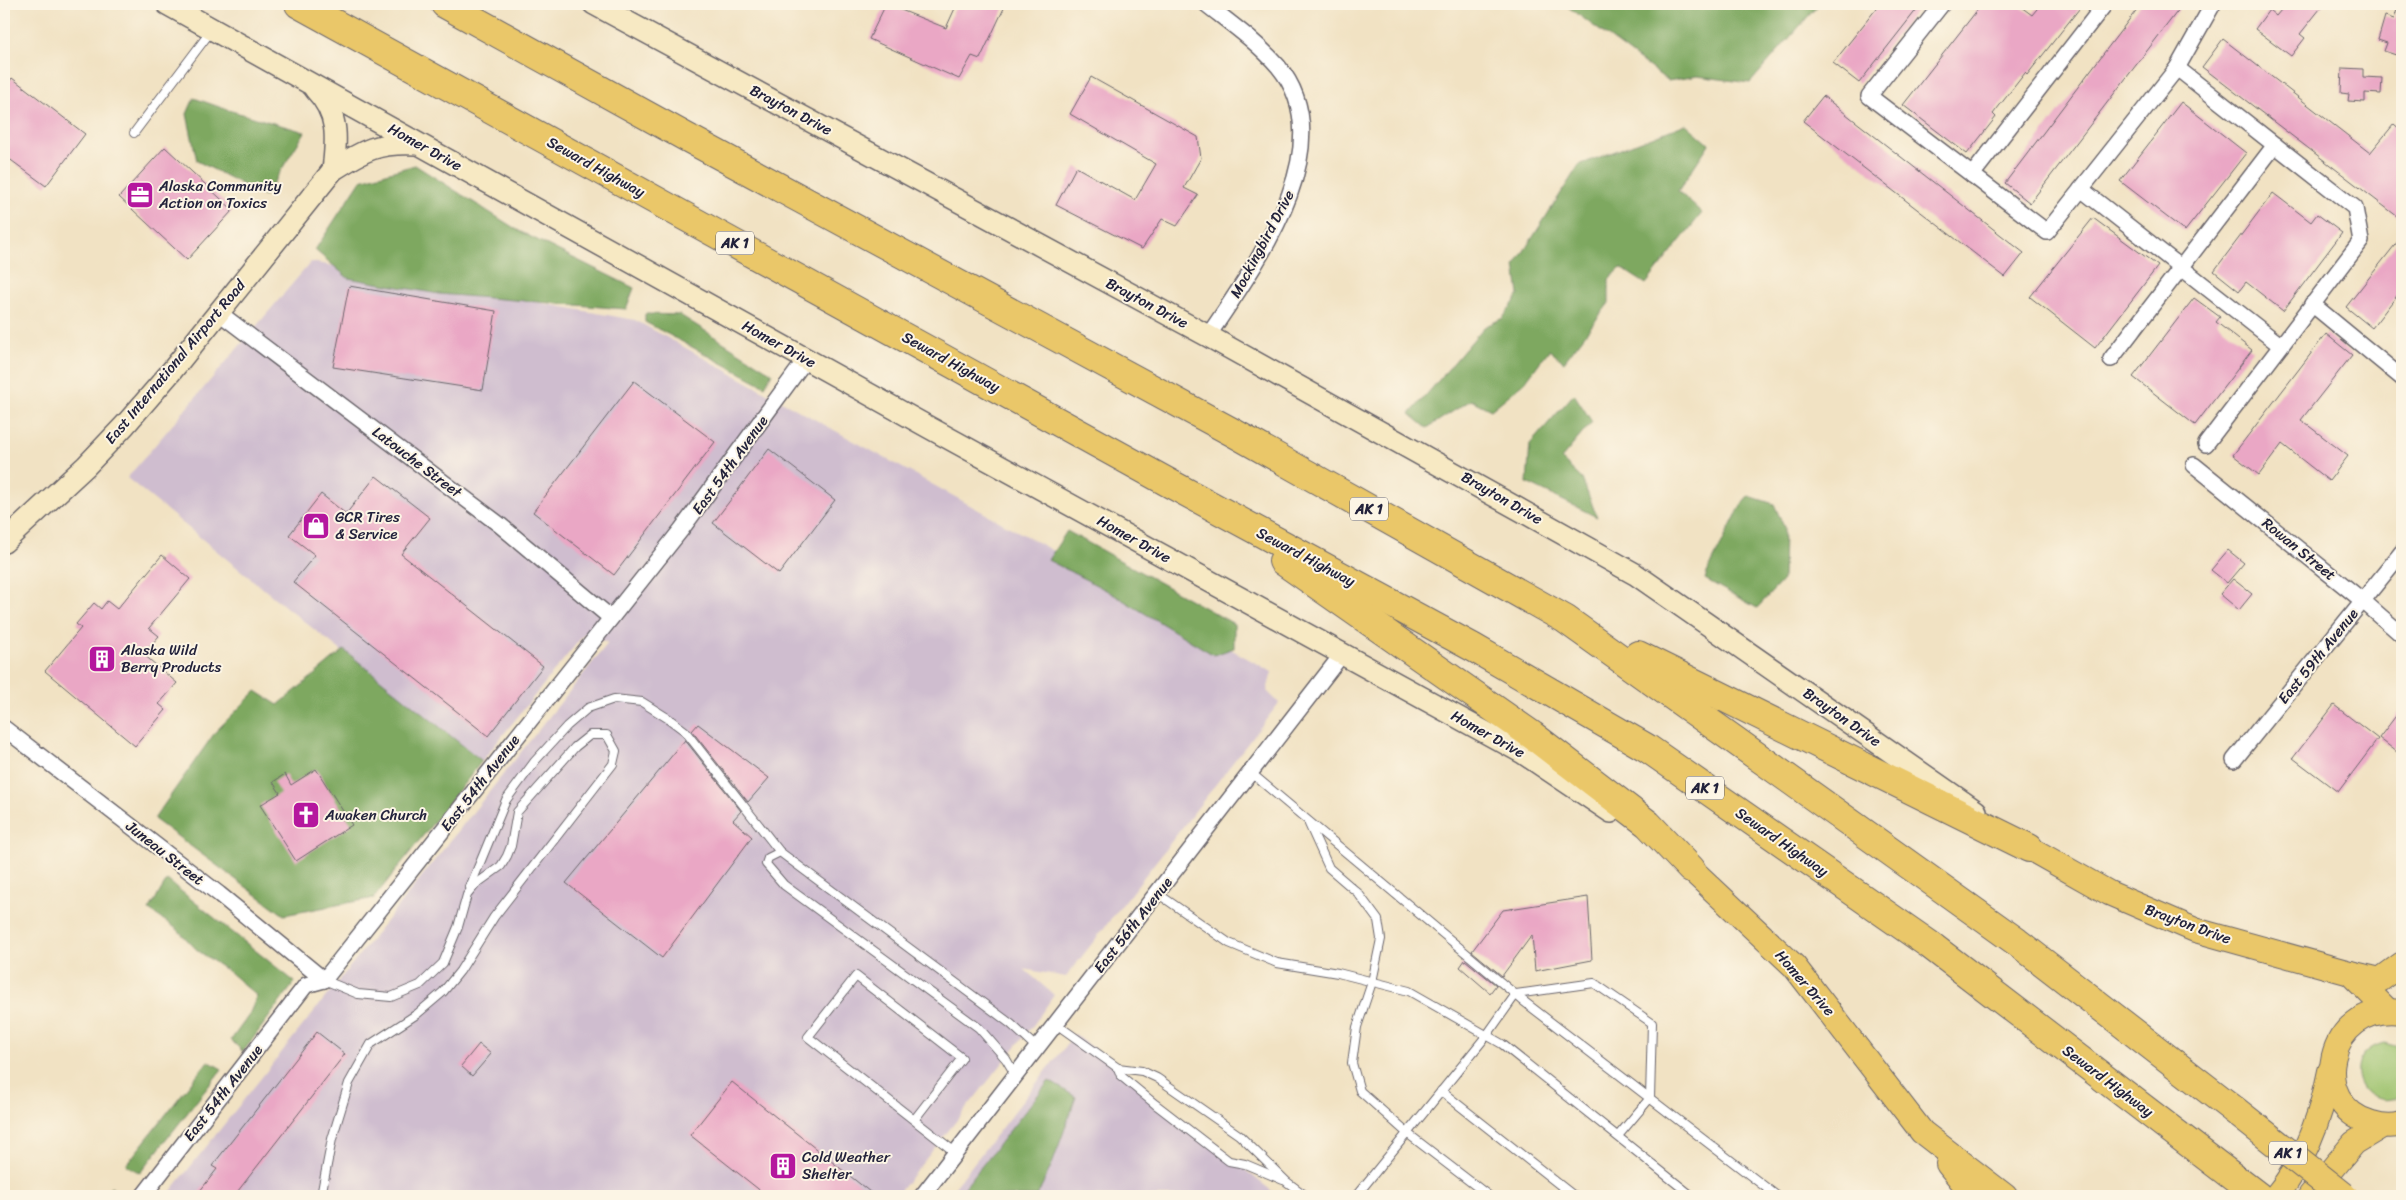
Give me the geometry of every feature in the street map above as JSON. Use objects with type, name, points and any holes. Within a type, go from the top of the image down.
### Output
[{"type":"highway","name":"Seward Highway","points":[[299,4],[1171,484],[1474,648],[1647,748],[1930,945],[2258,1196]]},
{"type":"highway","name":"AK 1","points":[[445,4],[686,138],[1234,433],[1565,618],[2017,942],[2343,1196]]},
{"type":"highway","points":[[1171,484],[1532,735],[1648,824],[1692,869]]},
{"type":"highway","points":[[1565,618],[2029,848]]},
{"type":"main road","name":"Homer Drive","points":[[167,4],[806,359],[1523,753],[1584,793],[1692,869],[1794,966],[1922,1132],[2005,1196]]},
{"type":"main road","name":"Brayton Drive","points":[[594,4],[1208,336],[1635,574],[2029,848],[2110,893],[2195,930],[2350,973],[2398,1011]]},
{"type":"main road","points":[[308,83],[326,100],[334,119],[336,146],[333,170]]},
{"type":"main road","name":"East International Airport Road","points":[[4,542],[86,466],[125,425],[333,170],[362,152],[386,144],[420,145]]},
{"type":"main road","points":[[2350,973],[2380,980],[2402,964]]},
{"type":"main road","points":[[2276,1196],[2308,1145],[2324,1100],[2334,1052],[2342,1036],[2354,1022],[2370,1014],[2398,1011]]},
{"type":"main road","points":[[2334,1052],[2332,1070],[2334,1086],[2341,1100],[2352,1113],[2366,1121],[2392,1125]]},
{"type":"main road","points":[[2310,1196],[2354,1143],[2392,1125]]},
{"type":"main road","points":[[1922,1132],[1974,1196]]},
{"type":"street","name":"Mockingbird Drive","points":[[1206,4],[1256,44],[1279,67],[1293,94],[1301,120],[1302,150],[1298,176],[1283,212],[1252,270],[1208,336]]},
{"type":"street","points":[[1942,4],[1869,96],[2046,232],[2177,68],[2213,4]]},
{"type":"street","points":[[1972,174],[2105,4]]},
{"type":"street","points":[[2177,68],[2355,208],[2362,241],[2280,345],[2206,444]]},
{"type":"street","points":[[2111,359],[2275,145]]},
{"type":"street","points":[[2081,189],[2280,345]]},
{"type":"street","points":[[2312,304],[2402,378]]},
{"type":"street","name":"Latouche Street","points":[[218,312],[500,525],[611,618]]},
{"type":"street","name":"East 54th Avenue","points":[[143,1196],[306,985],[324,980],[682,530],[806,359]]},
{"type":"street","name":"Rowan Street","points":[[2194,465],[2363,601],[2402,635]]},
{"type":"street","name":"East 59th Avenue","points":[[2234,760],[2402,552]]},
{"type":"street","name":"East 56th Avenue","points":[[922,1196],[1343,653]]},
{"type":"street","name":"Juneau Street","points":[[4,728],[219,894],[324,980]]},
{"type":"lane","points":[[134,134],[212,29]]},
{"type":"lane","points":[[324,980],[358,994],[391,997],[420,985],[443,964],[458,927],[467,895],[506,800],[567,726],[588,708],[614,699],[642,702],[669,718],[685,731],[780,852],[1011,1024],[1037,1048]]},
{"type":"lane","points":[[321,1196],[332,1139],[349,1083],[371,1044],[417,1014],[443,992],[460,971],[494,917],[613,764],[616,751],[607,735],[590,735],[554,769],[517,812],[511,846],[501,866],[476,884],[467,895]]},
{"type":"lane","points":[[1250,772],[1516,994],[1777,1196]]},
{"type":"lane","points":[[1307,821],[1329,868],[1358,893],[1378,920],[1381,940],[1372,982],[1357,1027],[1352,1064],[1360,1091],[1407,1133],[1489,1196]]},
{"type":"lane","points":[[780,852],[768,858],[766,864],[784,885],[980,1028],[1006,1059],[1016,1076]]},
{"type":"lane","points":[[1157,893],[1229,943],[1277,964],[1338,973],[1409,991],[1487,1035],[1502,1044],[1692,1196]]},
{"type":"lane","points":[[914,1120],[962,1058],[856,976],[808,1036],[914,1120],[956,1153]]},
{"type":"lane","points":[[1356,1196],[1487,1035],[1516,994],[1594,983],[1652,1023],[1650,1098],[1618,1136]]},
{"type":"lane","points":[[1056,1024],[1118,1068],[1142,1071],[1158,1078],[1239,1135],[1287,1182],[1306,1196]]},
{"type":"lane","points":[[1118,1068],[1121,1076],[1229,1161],[1245,1164],[1287,1182]]},
{"type":"lane","points":[[1442,1091],[1574,1196]]},
{"type":"shaded area","points":[[311,262],[635,320],[1272,672],[1267,691],[1279,703],[1066,977],[1024,969],[1054,995],[1034,1024],[896,1196],[167,1196],[608,643],[585,633],[482,761],[292,612],[127,478]]},
{"type":"shaded area","points":[[1075,1034],[1278,1196],[948,1196]]},
{"type":"green space","points":[[1564,4],[1819,4],[1750,83],[1697,76],[1668,81]]},
{"type":"green space","points":[[194,98],[228,110],[305,132],[265,196],[197,161],[187,114]]},
{"type":"green space","points":[[1686,124],[1709,144],[1678,191],[1702,213],[1646,284],[1621,268],[1609,279],[1609,303],[1564,362],[1549,350],[1525,382],[1491,410],[1471,400],[1427,428],[1410,414],[1484,327],[1503,318],[1519,295],[1515,265],[1579,165]]},
{"type":"green space","points":[[415,165],[519,231],[634,288],[626,309],[439,294],[348,278],[315,250],[361,180]]},
{"type":"green space","points":[[645,314],[680,315],[772,373],[765,386],[645,322]]},
{"type":"green space","points":[[1574,394],[1592,422],[1561,459],[1582,479],[1597,517],[1527,483],[1530,444]]},
{"type":"green space","points":[[1749,496],[1774,504],[1784,527],[1783,580],[1757,608],[1705,579],[1741,505]]},
{"type":"green space","points":[[1067,531],[1234,624],[1234,648],[1214,655],[1106,590],[1048,560]]},
{"type":"green space","points":[[344,650],[482,761],[374,898],[284,915],[154,819],[216,731],[256,691],[278,705]]},
{"type":"green space","points":[[167,880],[295,982],[243,1052],[231,1040],[249,1015],[257,996],[229,972],[197,950],[177,929],[149,910]]},
{"type":"green space","points":[[2384,1043],[2402,1048],[2402,1095],[2387,1100],[2375,1098],[2366,1091],[2360,1082],[2358,1071],[2361,1059],[2369,1050]]},
{"type":"green space","points":[[208,1061],[222,1069],[140,1173],[126,1165]]},
{"type":"green space","points":[[1049,1081],[1076,1097],[1053,1162],[1037,1196],[958,1196]]},
{"type":"green space","points":[[111,1187],[122,1196],[104,1196]]},
{"type":"building","points":[[886,4],[946,28],[957,4],[1006,4],[980,59],[972,56],[959,79],[869,39]]},
{"type":"building","points":[[1880,4],[1921,4],[1859,83],[1833,63]]},
{"type":"building","points":[[1982,4],[2017,4],[2032,15],[2041,4],[2083,4],[2027,75],[2025,73],[1993,114],[1996,117],[1967,154],[1903,105]]},
{"type":"building","points":[[2141,4],[2183,4],[2030,203],[2005,183]]},
{"type":"building","points":[[2286,4],[2324,4],[2300,34],[2305,38],[2291,56],[2255,29],[2269,10],[2276,16]]},
{"type":"building","points":[[2399,4],[2402,5],[2402,57],[2384,51],[2387,43],[2378,40],[2385,16],[2394,19]]},
{"type":"building","points":[[2223,39],[2370,153],[2394,124],[2402,131],[2402,220],[2202,67]]},
{"type":"building","points":[[2342,68],[2363,69],[2363,77],[2382,78],[2381,94],[2365,93],[2365,102],[2348,101],[2349,94],[2341,93]]},
{"type":"building","points":[[1091,77],[1198,137],[1201,158],[1184,188],[1198,195],[1177,226],[1162,219],[1142,249],[1056,205],[1076,167],[1135,200],[1156,164],[1070,114]]},
{"type":"building","points":[[12,78],[85,134],[46,186],[4,155],[4,89]]},
{"type":"building","points":[[1823,96],[2024,253],[2005,277],[1803,121]]},
{"type":"building","points":[[2181,102],[2246,153],[2185,231],[2120,181]]},
{"type":"building","points":[[165,147],[233,210],[187,260],[119,197]]},
{"type":"building","points":[[2273,193],[2311,222],[2317,214],[2342,233],[2283,311],[2246,282],[2239,291],[2214,271]]},
{"type":"building","points":[[2093,218],[2158,266],[2095,348],[2030,297]]},
{"type":"building","points":[[2402,236],[2402,289],[2372,328],[2346,307]]},
{"type":"building","points":[[349,286],[496,311],[483,390],[333,367]]},
{"type":"building","points":[[2194,298],[2220,317],[2216,322],[2252,350],[2195,425],[2133,377]]},
{"type":"building","points":[[2326,334],[2352,355],[2301,420],[2348,456],[2329,481],[2282,444],[2259,475],[2233,455]]},
{"type":"building","points":[[634,381],[715,442],[614,575],[533,512]]},
{"type":"building","points":[[769,449],[835,500],[779,574],[713,523]]},
{"type":"building","points":[[376,476],[430,518],[401,554],[543,666],[488,736],[293,582],[315,555],[289,535],[321,494],[346,514]]},
{"type":"building","points":[[2228,550],[2244,563],[2227,583],[2211,570]]},
{"type":"building","name":"Alaska Wild Berry Products","points":[[162,555],[190,579],[149,628],[159,636],[143,654],[177,683],[159,704],[166,710],[135,746],[45,671],[81,628],[76,624],[94,603],[101,609],[107,601],[117,609]]},
{"type":"building","points":[[2233,579],[2252,594],[2239,610],[2220,594]]},
{"type":"building","points":[[2334,705],[2378,739],[2338,792],[2293,758]]},
{"type":"building","points":[[2402,708],[2402,756],[2379,738]]},
{"type":"building","points":[[698,724],[769,778],[748,802],[692,731]]},
{"type":"building","points":[[685,740],[741,811],[733,820],[752,837],[662,958],[566,883]]},
{"type":"building","name":"Awaken Church","points":[[316,769],[352,825],[296,861],[260,805],[280,793],[273,782],[285,774],[291,785]]},
{"type":"building","points":[[1588,897],[1592,960],[1535,971],[1532,935],[1502,976],[1472,951],[1503,910]]},
{"type":"building","points":[[1465,960],[1496,985],[1490,993],[1460,967]]},
{"type":"building","points":[[317,1032],[345,1054],[234,1196],[196,1196],[217,1169],[212,1166]]},
{"type":"building","points":[[479,1044],[491,1054],[472,1076],[461,1066]]},
{"type":"building","name":"Cold Weather Shelter","points":[[732,1082],[875,1196],[767,1196],[690,1135]]},
{"type":"place","name":"Alaska Community Action on Toxics","points":[[140,195]]},
{"type":"place","name":"GCR Tires & Service","points":[[316,526]]},
{"type":"place","name":"Alaska Wild Berry Products","points":[[102,659]]},
{"type":"place","name":"Awaken Church","points":[[306,815]]},
{"type":"place","name":"Cold Weather Shelter","points":[[783,1166]]}]
